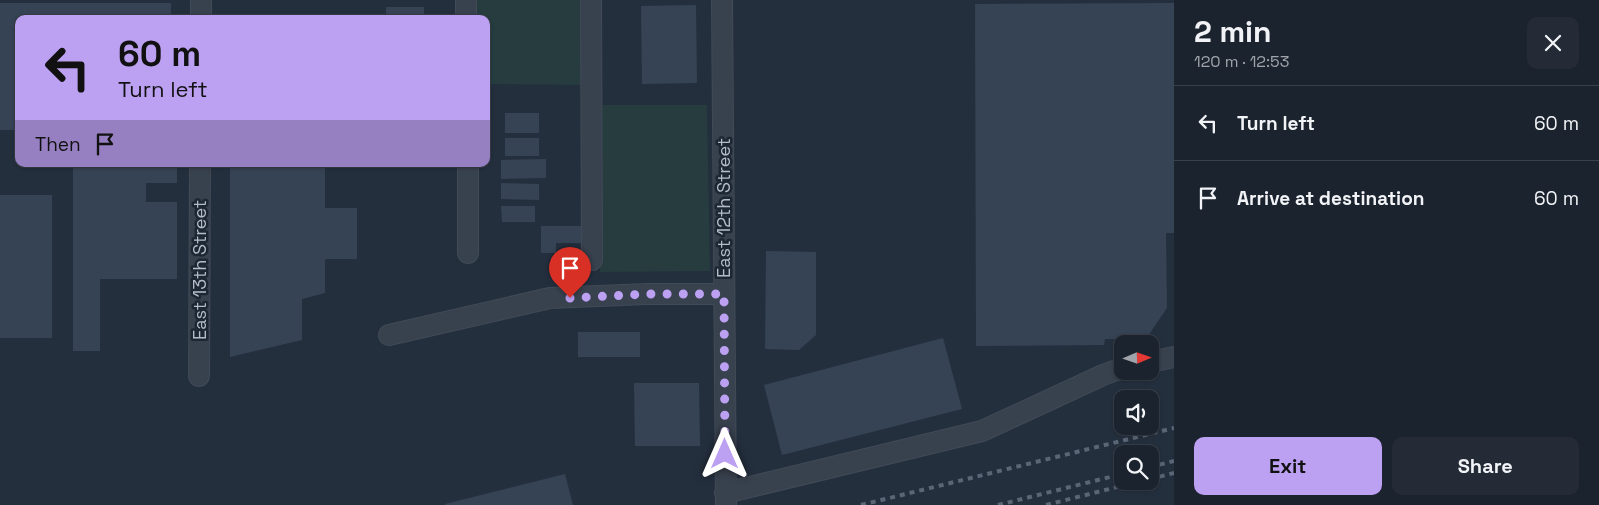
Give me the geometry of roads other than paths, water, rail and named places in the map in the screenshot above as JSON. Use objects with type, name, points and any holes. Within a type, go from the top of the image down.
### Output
[{"type":"street","points":[[201,0],[201,15]]},
{"type":"street","points":[[466,0],[466,15]]},
{"type":"street","points":[[591,0],[592,260]]},
{"type":"street","name":"East 12th Street","points":[[722,0],[726,499]]},
{"type":"street","name":"East 13th Street","points":[[199,376],[200,167]]},
{"type":"street","points":[[468,167],[468,252]]},
{"type":"street","points":[[389,335],[550,298],[647,294],[724,294]]},
{"type":"street","points":[[1159,360],[1174,357]]},
{"type":"street","points":[[726,499],[982,431],[1114,371]]},
{"type":"railway","points":[[861,505],[1174,428]]},
{"type":"railway","points":[[1159,465],[1174,461]]},
{"type":"railway","points":[[1159,477],[1174,473]]},
{"type":"railway","points":[[998,505],[1114,476]]},
{"type":"railway","points":[[1046,505],[1114,488]]}]
